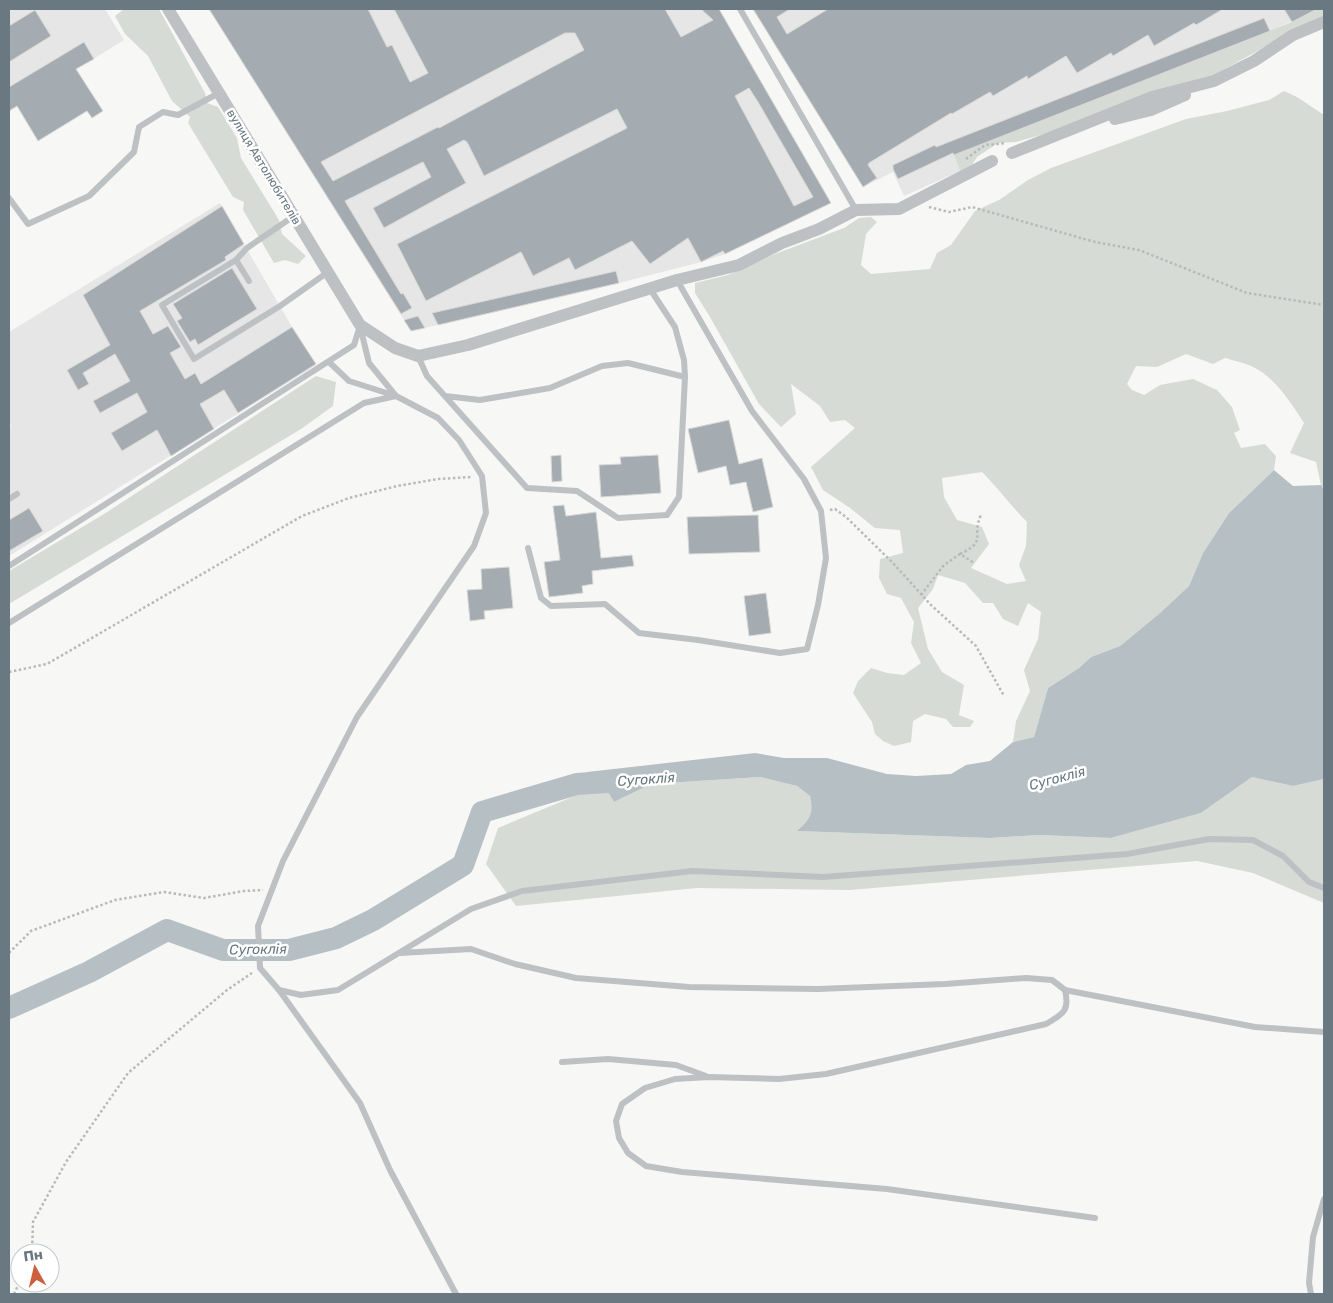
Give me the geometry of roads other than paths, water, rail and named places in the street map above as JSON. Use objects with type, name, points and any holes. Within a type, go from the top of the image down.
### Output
[{"type":"street","name":"вулиця Автолюбителів","points":[[168,9],[360,325]]},
{"type":"street","points":[[1012,153],[1152,97],[1214,81],[1254,61],[1293,35],[1324,22]]},
{"type":"street","points":[[360,325],[395,348],[418,356],[468,345],[677,280],[739,265],[782,243],[819,229],[856,210],[899,209],[992,161]]},
{"type":"lane","points":[[740,9],[856,210]]},
{"type":"lane","points":[[9,198],[28,224],[88,196],[134,152],[140,127],[163,112],[178,115],[219,93]]},
{"type":"lane","points":[[294,216],[247,248],[236,260],[162,306],[194,359],[280,306],[328,272]]},
{"type":"lane","points":[[236,260],[249,281]]},
{"type":"lane","points":[[528,548],[541,598],[551,606],[604,604],[639,633],[780,653],[807,649],[818,605],[826,558],[821,510],[804,479],[752,412],[677,280]]},
{"type":"lane","points":[[418,356],[427,376],[527,488],[577,491],[618,518],[667,515],[679,497],[685,377],[684,360],[675,327],[650,289]]},
{"type":"lane","points":[[9,566],[354,345],[360,325]]},
{"type":"lane","points":[[360,325],[369,363],[396,396]]},
{"type":"lane","points":[[329,362],[349,381],[396,396],[438,418],[459,440],[482,476],[486,513],[474,546],[357,717],[284,861],[258,926],[259,965],[360,1103],[390,1170],[456,1294]]},
{"type":"lane","points":[[445,396],[480,400],[550,388],[602,366],[628,363],[685,377]]},
{"type":"lane","points":[[9,623],[364,403],[396,396]]},
{"type":"lane","points":[[9,499],[17,494]]},
{"type":"lane","points":[[279,990],[300,995],[338,990],[471,909],[522,891],[692,871],[823,877],[1127,854],[1209,839],[1236,839],[1253,840],[1283,856],[1309,882],[1324,888]]},
{"type":"lane","points":[[398,953],[471,949],[515,964],[576,978],[689,987],[818,989],[945,984],[1026,978],[1052,980],[1065,990],[1255,1027],[1324,1032]]},
{"type":"lane","points":[[1065,990],[1068,1001],[1062,1014],[1046,1024],[826,1074],[778,1079],[709,1077],[675,1079],[645,1088],[622,1104],[616,1121],[619,1138],[628,1153],[646,1166],[682,1172],[887,1189],[1095,1218]]},
{"type":"lane","points":[[562,1062],[608,1059],[676,1065],[709,1077]]},
{"type":"lane","points":[[1310,1294],[1312,1237],[1324,1199]]},
{"type":"water","points":[[1274,470],[1293,486],[1321,485],[1324,490],[1324,779],[1293,786],[1252,777],[1201,813],[1111,838],[1039,835],[990,838],[797,831],[810,816],[810,796],[797,786],[760,777],[651,784],[614,802],[605,787],[582,793],[577,784],[587,772],[755,753],[784,758],[827,758],[887,774],[916,776],[951,774],[966,765],[990,761],[1013,742],[1034,737],[1048,688],[1079,668],[1091,657],[1120,646],[1189,586],[1203,553],[1229,513]]},
{"type":"waterway","name":"Сугоклія","points":[[9,1008],[89,972],[167,930],[223,950],[289,950],[336,938],[373,920],[463,865],[482,812],[577,784],[606,782]]}]
